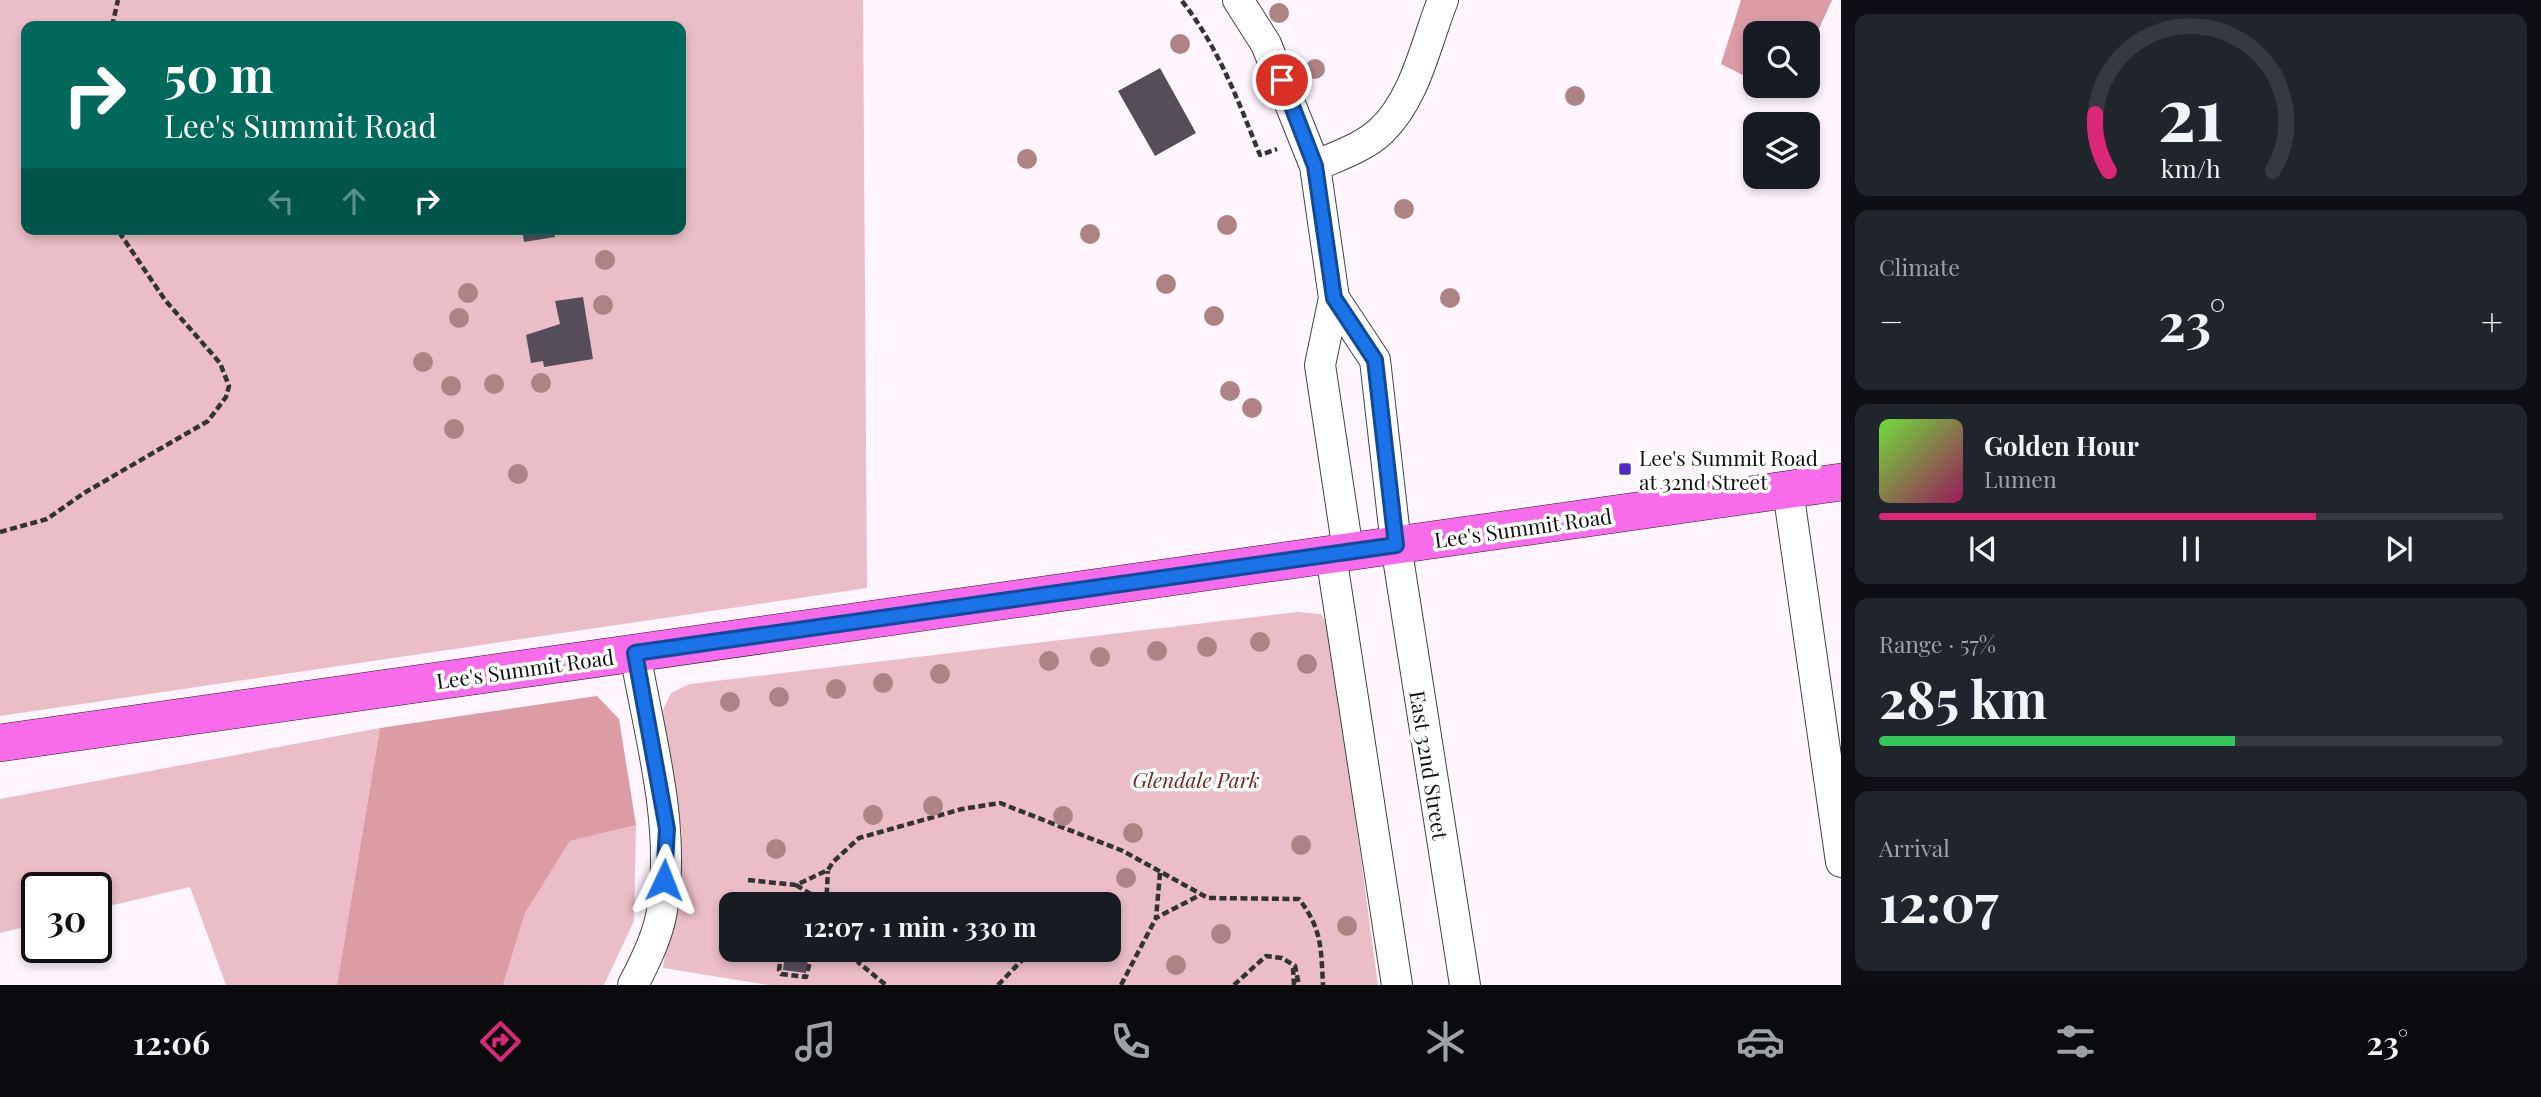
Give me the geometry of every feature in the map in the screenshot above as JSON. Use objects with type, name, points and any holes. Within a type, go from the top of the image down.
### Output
[{"type":"main road","name":"Lee's Summit Road","points":[[0,743],[1841,482]]},
{"type":"street","points":[[1238,0],[1266,44],[1310,153],[1334,298],[1320,365],[1340,553],[1397,985]]},
{"type":"street","points":[[1310,153],[1362,145],[1381,132],[1394,116],[1421,62],[1443,0]]},
{"type":"street","name":"East 32nd Street","points":[[1334,298],[1375,360],[1396,545],[1465,985]]},
{"type":"street","points":[[1788,489],[1841,862]]},
{"type":"street","points":[[633,985],[649,954],[663,905],[667,829],[635,653]]},
{"type":"path","points":[[113,21],[118,0]]},
{"type":"path","points":[[1182,1],[1209,38],[1223,63],[1260,155],[1310,153]]},
{"type":"path","points":[[0,531],[47,519],[84,493],[208,421],[226,397],[229,386],[220,363],[165,300],[121,235]]},
{"type":"path","points":[[796,885],[828,870],[859,838],[962,809],[1000,803],[1123,851],[1208,898],[1299,899],[1314,918],[1321,938],[1323,985]]},
{"type":"path","points":[[826,892],[828,870]]},
{"type":"path","points":[[1121,985],[1156,918],[1160,873]]},
{"type":"path","points":[[748,880],[796,885],[807,892]]},
{"type":"path","points":[[1156,918],[1200,894]]},
{"type":"path","points":[[782,953],[812,954],[806,977],[781,974],[779,970],[782,953]]},
{"type":"path","points":[[1234,985],[1266,957],[1282,958],[1293,965],[1299,985]]},
{"type":"path","points":[[858,962],[886,985]]},
{"type":"path","points":[[998,985],[1020,962]]},
{"type":"path","points":[[1293,965],[1294,985]]},
{"type":"green space","points":[[0,0],[863,0],[867,588],[0,716]]},
{"type":"green space","name":"Glendale Park","points":[[1297,612],[1321,614],[1330,630],[1378,985],[769,985],[663,968],[682,833],[662,712],[671,693],[690,684]]},
{"type":"green space","points":[[380,728],[337,985],[226,985],[190,887],[112,905],[112,872],[21,872],[21,928],[0,933],[0,799]]},
{"type":"green space","points":[[636,825],[634,921],[604,985],[503,985],[525,913],[570,841]]},
{"type":"shaded area","points":[[1741,0],[1832,0],[1820,26],[1820,21],[1743,21],[1743,75],[1721,64]]},
{"type":"shaded area","points":[[597,696],[619,719],[636,825],[570,841],[525,913],[503,985],[337,985],[380,728]]},
{"type":"building","points":[[1160,68],[1196,133],[1155,156],[1118,91]]},
{"type":"building","points":[[523,235],[555,235],[555,237],[524,242]]},
{"type":"building","points":[[583,297],[593,359],[544,367],[543,361],[531,363],[526,335],[560,324],[555,301]]},
{"type":"building","points":[[784,962],[807,962],[806,973],[783,970]]},
{"type":"place","name":"Lee's Summit Road at 32nd Street","points":[[1625,469]]},
{"type":"route","points":[[664,880],[667,829],[635,653],[1396,545],[1375,360],[1334,298],[1315,166],[1282,80]]}]
